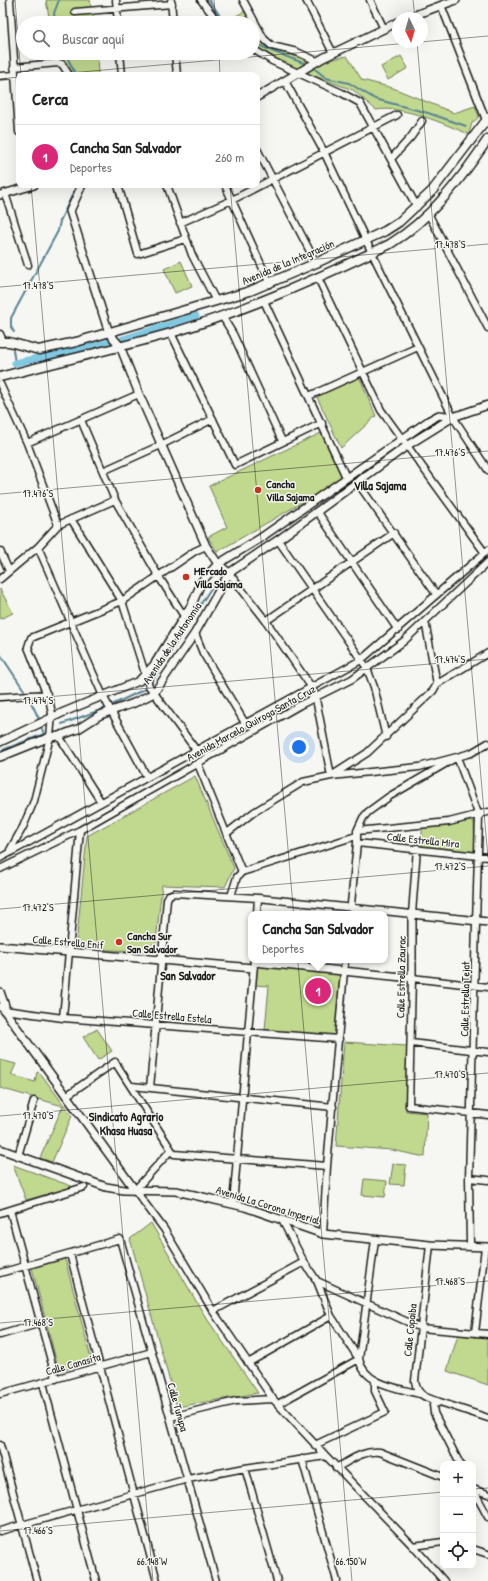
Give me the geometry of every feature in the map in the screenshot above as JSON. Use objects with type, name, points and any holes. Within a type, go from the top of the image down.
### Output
[{"type":"main road","name":"Avenida de la Integración","points":[[1,339],[39,350],[109,333],[270,284],[367,239],[399,222],[417,207],[432,191],[487,119]]},
{"type":"main road","points":[[479,130],[488,135]]},
{"type":"main road","points":[[0,377],[171,332],[222,316],[264,301],[372,253],[405,235],[429,215],[488,139]]},
{"type":"street","points":[[10,0],[16,89]]},
{"type":"street","points":[[116,0],[117,16]]},
{"type":"street","points":[[201,0],[214,16]]},
{"type":"street","points":[[243,0],[252,16]]},
{"type":"street","points":[[306,0],[332,53]]},
{"type":"street","points":[[370,0],[384,29]]},
{"type":"street","points":[[423,12],[456,0]]},
{"type":"street","points":[[75,12],[171,2],[172,16]]},
{"type":"street","points":[[441,5],[487,119]]},
{"type":"street","points":[[260,95],[332,53],[392,25]]},
{"type":"street","points":[[260,32],[264,39],[272,46],[297,52],[317,61]]},
{"type":"street","points":[[260,54],[272,62],[360,103],[417,207]]},
{"type":"street","points":[[121,60],[122,72]]},
{"type":"street","points":[[176,60],[177,72]]},
{"type":"street","points":[[14,67],[58,63],[62,64],[67,72]]},
{"type":"street","points":[[0,76],[15,75]]},
{"type":"street","points":[[284,81],[324,152],[453,417],[488,470]]},
{"type":"street","points":[[260,186],[397,115]]},
{"type":"street","points":[[391,159],[411,137],[422,121]]},
{"type":"street","points":[[260,154],[316,263]]},
{"type":"street","points":[[20,188],[3,194],[28,265]]},
{"type":"street","points":[[81,188],[70,211],[109,333],[120,346],[139,394],[206,546],[218,564],[229,573],[266,621],[312,688],[316,699],[331,776]]},
{"type":"street","points":[[119,188],[138,254],[185,239]]},
{"type":"street","points":[[168,188],[185,239],[216,301]]},
{"type":"street","points":[[226,188],[270,284]]},
{"type":"street","points":[[180,223],[256,188]]},
{"type":"street","points":[[429,215],[486,321],[488,328]]},
{"type":"street","points":[[318,278],[380,410],[408,445],[487,552]]},
{"type":"street","points":[[264,301],[346,477]]},
{"type":"street","points":[[222,316],[232,334],[282,441]]},
{"type":"street","points":[[171,332],[235,465],[322,423]]},
{"type":"street","points":[[309,396],[418,347]]},
{"type":"street","points":[[0,384],[27,444],[58,525]]},
{"type":"street","points":[[27,444],[139,394]]},
{"type":"street","name":"Avenida de la Autonomía","points":[[0,757],[50,737],[59,736],[78,729],[100,715],[134,703],[154,693],[195,633],[229,573],[278,540],[408,445],[453,417],[488,405]]},
{"type":"street","name":"Avenida de la Autonomía","points":[[0,742],[145,677],[184,616],[202,581],[218,564],[259,539],[428,421],[439,415],[453,417]]},
{"type":"street","points":[[102,471],[161,445],[213,419]]},
{"type":"street","points":[[81,420],[115,500],[159,577],[184,616]]},
{"type":"street","points":[[358,482],[436,594]]},
{"type":"street","points":[[0,579],[38,547],[58,525],[115,500]]},
{"type":"street","points":[[316,511],[398,630]]},
{"type":"street","points":[[71,519],[122,601],[145,677],[154,693],[196,750]]},
{"type":"street","points":[[266,621],[394,533]]},
{"type":"street","points":[[278,540],[367,668],[374,687],[386,737]]},
{"type":"street","points":[[8,853],[23,827],[34,801],[50,737],[50,719],[52,709],[28,647],[31,638],[122,601],[195,551],[206,546]]},
{"type":"street","points":[[38,547],[103,696],[147,777]]},
{"type":"street","points":[[0,551],[9,571]]},
{"type":"street","name":"Avenida Marcelo Quiroga Santa Cruz","points":[[0,858],[361,660],[398,630],[436,594],[487,552]]},
{"type":"street","name":"Avenida Marcelo Quiroga Santa Cruz","points":[[0,869],[80,830],[300,705],[316,699],[352,679],[404,641],[488,562]]},
{"type":"street","points":[[425,621],[437,684]]},
{"type":"street","points":[[195,633],[203,653],[245,723]]},
{"type":"street","points":[[331,776],[367,753],[386,737],[433,691],[437,684],[488,653]]},
{"type":"street","points":[[0,697],[47,694]]},
{"type":"street","points":[[59,736],[102,802]]},
{"type":"street","points":[[227,833],[254,812],[303,782],[331,776],[419,767],[471,754],[488,743]]},
{"type":"street","points":[[350,911],[357,843],[356,833],[363,818],[390,796],[457,757]]},
{"type":"street","name":"Calle Estrella Tejat","points":[[457,757],[479,816],[480,856],[476,920],[474,1050],[469,1178],[470,1245]]},
{"type":"street","points":[[198,764],[242,872]]},
{"type":"street","points":[[231,896],[237,877],[242,872],[356,833],[449,822],[479,816],[488,812]]},
{"type":"street","points":[[63,1018],[80,830]]},
{"type":"street","name":"Calle Estrella Mira","points":[[357,843],[417,848],[488,857]]},
{"type":"street","name":"Calle Estrella Zaurac","points":[[417,848],[412,914],[409,1106],[472,1113]]},
{"type":"street","points":[[150,1088],[160,960],[167,899],[169,895],[174,893],[258,898],[351,906],[488,922]]},
{"type":"street","points":[[257,911],[258,898]]},
{"type":"street","name":"Calle Estrella Enif","points":[[0,946],[160,960],[248,963]]},
{"type":"street","points":[[233,1204],[254,963]]},
{"type":"street","name":"Calle Estrella Enif","points":[[254,963],[344,970],[412,978]]},
{"type":"street","points":[[323,1234],[327,1166],[345,963]]},
{"type":"street","points":[[412,978],[488,987]]},
{"type":"street","points":[[0,992],[5,1006],[2,1009],[164,1229],[213,1311],[276,1401],[336,1468],[413,1546],[444,1581]]},
{"type":"street","name":"Calle Estrella Estela","points":[[2,1009],[63,1018],[339,1039]]},
{"type":"street","points":[[411,1043],[488,1052]]},
{"type":"street","points":[[66,1096],[115,1062],[132,1086],[174,1154],[327,1166]]},
{"type":"street","points":[[132,1086],[243,1096],[333,1107]]},
{"type":"street","points":[[18,1156],[34,1101]]},
{"type":"street","points":[[472,1113],[488,1115]]},
{"type":"street","name":"Avenida La Corona Imperial","points":[[0,1149],[106,1187],[124,1190],[176,1191],[233,1204],[323,1234],[430,1245],[470,1245],[487,1247]]},
{"type":"street","points":[[135,1190],[171,1150]]},
{"type":"street","points":[[469,1178],[488,1180]]},
{"type":"street","points":[[0,1213],[84,1187]]},
{"type":"street","points":[[10,1210],[56,1379]]},
{"type":"street","points":[[282,1220],[304,1262],[317,1281],[331,1316],[359,1359]]},
{"type":"street","name":"Calle Tunupa","points":[[70,1254],[120,1239],[216,1581]]},
{"type":"street","points":[[375,1240],[359,1359],[360,1367],[375,1381],[420,1394],[488,1418]]},
{"type":"street","name":"Calle Copaiba","points":[[420,1394],[416,1388],[415,1381],[430,1245]]},
{"type":"street","points":[[475,1333],[487,1247]]},
{"type":"street","points":[[0,1274],[70,1254],[157,1581]]},
{"type":"street","points":[[213,1311],[304,1262]]},
{"type":"street","points":[[317,1281],[421,1328],[488,1334]]},
{"type":"street","points":[[248,1363],[331,1316]]},
{"type":"street","points":[[0,1335],[41,1323]]},
{"type":"street","name":"Calle Canasita","points":[[0,1394],[152,1352]]},
{"type":"street","points":[[170,1417],[236,1402],[276,1401],[359,1359]]},
{"type":"street","points":[[315,1445],[385,1412],[375,1391],[375,1381]]},
{"type":"street","points":[[43,1383],[96,1581]]},
{"type":"street","points":[[440,1402],[433,1405],[434,1413],[458,1461]]},
{"type":"street","points":[[0,1445],[37,1581]]},
{"type":"street","points":[[336,1468],[364,1452],[372,1451],[380,1452],[440,1476]]},
{"type":"street","points":[[0,1531],[188,1479],[245,1468],[326,1456]]},
{"type":"street","points":[[302,1459],[337,1581]]},
{"type":"street","points":[[245,1468],[277,1581]]},
{"type":"street","points":[[476,1490],[488,1494]]},
{"type":"street","points":[[476,1495],[488,1517]]},
{"type":"street","points":[[413,1546],[440,1542]]},
{"type":"street","points":[[476,1550],[488,1554]]},
{"type":"green space","points":[[46,0],[90,0],[93,16],[49,16]]},
{"type":"green space","points":[[245,11],[248,16],[236,16]]},
{"type":"green space","points":[[260,41],[285,53],[317,63],[347,56],[362,80],[393,88],[454,113],[475,106],[479,117],[472,123],[469,134],[423,116],[399,110],[376,110],[353,90],[295,69],[260,49]]},
{"type":"green space","points":[[401,56],[408,68],[388,80],[381,67]]},
{"type":"green space","points":[[58,60],[97,60],[98,72],[64,72]]},
{"type":"green space","points":[[181,261],[192,286],[175,293],[164,269]]},
{"type":"green space","points":[[359,376],[376,416],[341,448],[316,395]]},
{"type":"green space","points":[[321,433],[344,478],[217,552],[208,537],[227,527],[209,486]]},
{"type":"green space","points":[[0,589],[13,613],[0,619]]},
{"type":"green space","points":[[195,776],[234,868],[225,887],[162,885],[155,951],[105,950],[105,948],[76,946],[87,836]]},
{"type":"green space","points":[[474,821],[475,853],[422,846],[422,828]]},
{"type":"green space","points":[[257,966],[340,973],[335,1036],[265,1030],[269,986],[255,985]]},
{"type":"green space","points":[[97,1029],[112,1051],[98,1060],[83,1037]]},
{"type":"green space","points":[[344,1042],[407,1046],[406,1111],[427,1113],[425,1157],[392,1150],[336,1146]]},
{"type":"green space","points":[[0,1060],[16,1064],[11,1075],[35,1082],[37,1072],[41,1074],[72,1116],[52,1162],[40,1158],[63,1106],[0,1088]]},
{"type":"green space","points":[[393,1164],[406,1165],[404,1185],[390,1184]]},
{"type":"green space","points":[[13,1165],[74,1187],[26,1200]]},
{"type":"green space","points":[[364,1179],[387,1181],[385,1197],[362,1195]]},
{"type":"green space","points":[[151,1223],[203,1313],[258,1393],[177,1407],[130,1239]]},
{"type":"green space","points":[[65,1259],[92,1362],[59,1371],[32,1268]]},
{"type":"green space","points":[[458,1335],[488,1338],[488,1385],[447,1371]]},
{"type":"waterway","points":[[54,16],[59,0]]},
{"type":"waterway","points":[[209,0],[220,16]]},
{"type":"waterway","points":[[260,45],[306,64]]},
{"type":"waterway","points":[[68,60],[74,72]]},
{"type":"waterway","points":[[315,69],[326,78],[349,83],[375,99],[428,113],[466,126]]},
{"type":"waterway","points":[[14,332],[11,327],[11,318],[58,231],[60,221],[76,188]]},
{"type":"waterway","points":[[123,339],[196,316]]},
{"type":"waterway","points":[[15,363],[115,341]]},
{"type":"waterway","points":[[13,350],[15,363]]},
{"type":"waterway","points":[[152,681],[213,585]]},
{"type":"waterway","points":[[0,654],[24,690]]},
{"type":"waterway","points":[[114,704],[145,689]]},
{"type":"waterway","points":[[30,700],[39,719]]},
{"type":"waterway","points":[[62,724],[103,709]]},
{"type":"waterway","points":[[42,729],[44,734]]},
{"type":"waterway","points":[[0,751],[44,734]]},
{"type":"place","name":"Cancha Villa Sajama","points":[[258,490]]},
{"type":"place","name":"MErcado Villa Sajama","points":[[186,577]]},
{"type":"place","name":"Cancha Sur San Salvador","points":[[119,942]]},
{"type":"place","name":"Cancha San Salvador","points":[[318,991]]},
{"type":"district","name":"Villa Sajama","points":[[380,485]]},
{"type":"district","name":"San Salvador","points":[[188,975]]},
{"type":"district","name":"Sindicato Agrario Khasa Huasa","points":[[126,1123]]}]
